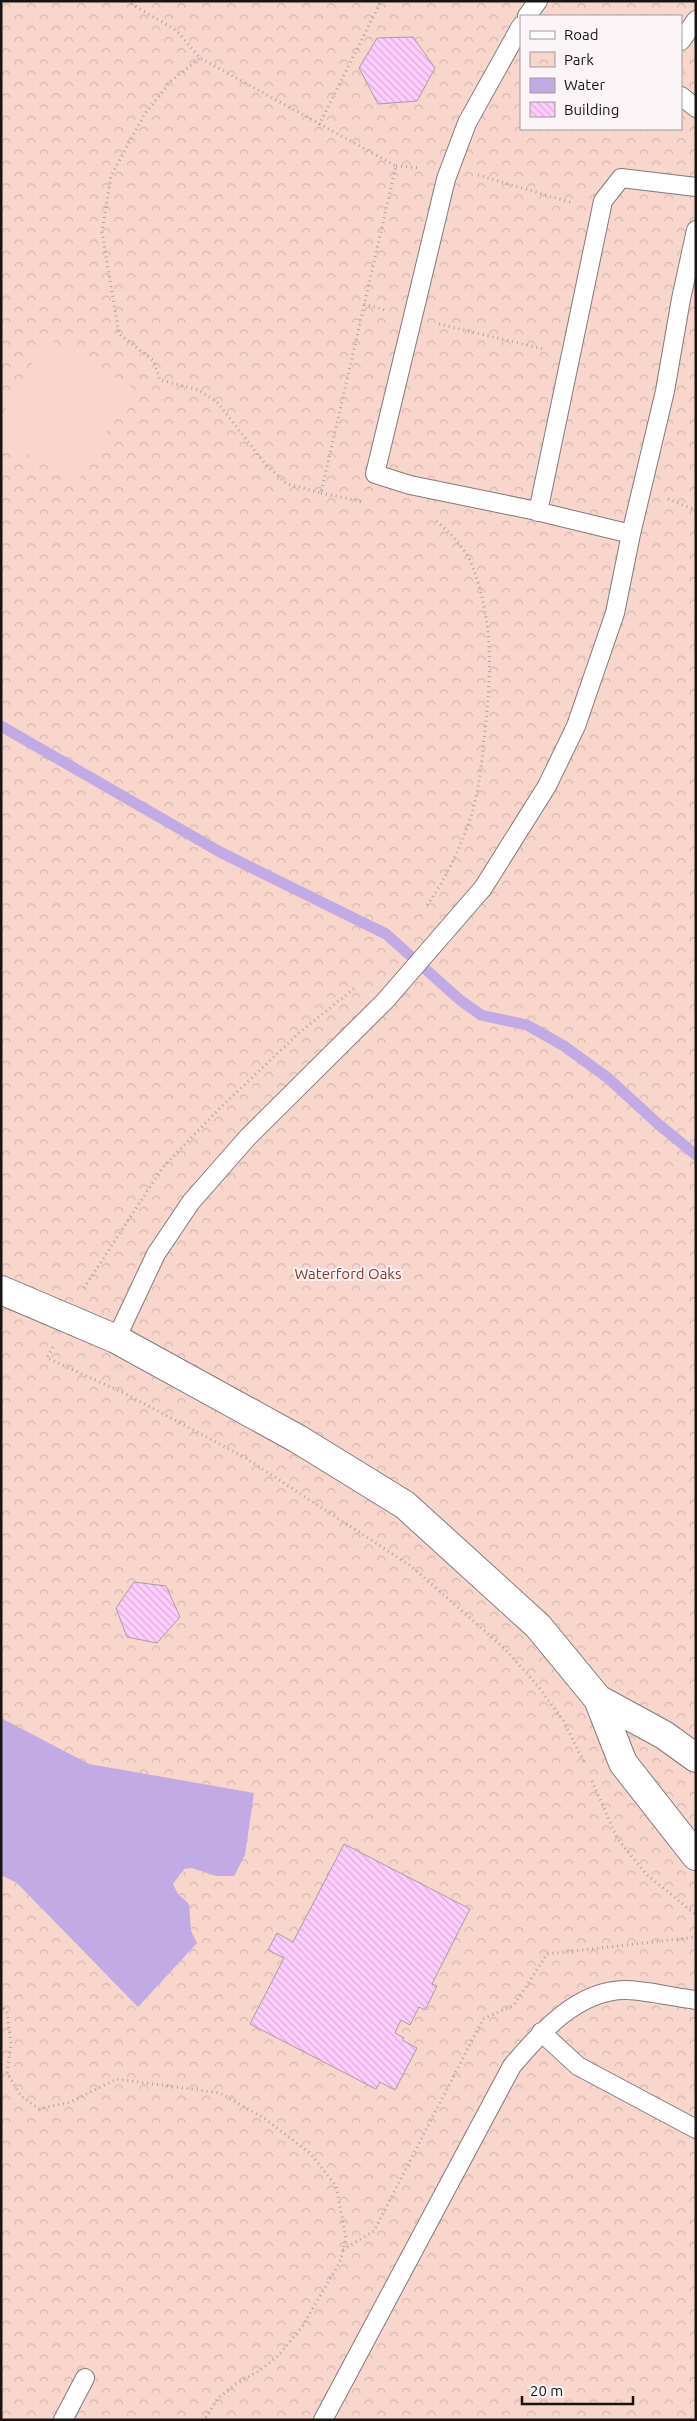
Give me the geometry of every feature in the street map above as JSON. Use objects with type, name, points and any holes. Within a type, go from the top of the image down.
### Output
[{"type":"street","points":[[1,1290],[116,1340],[298,1439],[405,1506],[538,1626],[598,1699],[623,1763],[696,1856]]},
{"type":"street","points":[[598,1699],[664,1735],[696,1758]]},
{"type":"lane","points":[[528,15],[538,1]]},
{"type":"lane","points":[[682,40],[696,20]]},
{"type":"lane","points":[[520,28],[467,123],[449,170],[375,474],[410,485],[631,534]]},
{"type":"lane","points":[[682,97],[696,108]]},
{"type":"lane","points":[[538,512],[603,201],[621,178],[696,187]]},
{"type":"lane","points":[[116,1340],[156,1254],[191,1202],[248,1137],[384,1001],[482,888],[547,786],[576,726],[615,613],[631,534],[665,391],[681,299],[696,230]]},
{"type":"lane","points":[[323,2420],[512,2066],[541,2032],[589,1998],[626,1990],[696,2000]]},
{"type":"lane","points":[[541,2032],[578,2066],[696,2129]]},
{"type":"lane","points":[[63,2420],[84,2378]]},
{"type":"path","points":[[128,1],[177,31],[200,58],[396,166],[449,170],[479,175],[601,211]]},
{"type":"path","points":[[319,125],[382,1]]},
{"type":"path","points":[[200,58],[171,81],[144,114],[111,176],[102,232],[119,334],[154,361],[160,380],[199,390],[218,404],[266,465],[287,484],[366,502]]},
{"type":"path","points":[[321,493],[396,166]]},
{"type":"path","points":[[364,304],[571,356]]},
{"type":"path","points":[[424,910],[434,896],[457,849],[473,809],[482,760],[492,665],[488,623],[471,562],[450,532],[430,516]]},
{"type":"path","points":[[362,982],[299,1033],[220,1108],[163,1167],[68,1318],[47,1358],[124,1394],[244,1457],[411,1566],[504,1648],[538,1685],[563,1720],[588,1770]]},
{"type":"path","points":[[591,1778],[617,1838],[646,1874],[696,1915]]},
{"type":"path","points":[[1,2004],[7,2013],[11,2045],[7,2073],[21,2096],[39,2109],[70,2102],[117,2079],[220,2093],[264,2118],[311,2154],[336,2186],[346,2238],[340,2262],[302,2327],[278,2356],[218,2398],[204,2420]]},
{"type":"green space","name":"Waterford Oaks","points":[[1,1],[696,1],[696,2420],[1,2420]]},
{"type":"green space","points":[[47,338],[132,387],[77,483],[1,439],[1,417]]},
{"type":"water","points":[[1,1718],[89,1764],[254,1793],[245,1855],[234,1876],[216,1876],[192,1868],[184,1869],[173,1884],[178,1894],[189,1904],[191,1931],[197,1943],[138,2007],[17,1883],[1,1875]]},
{"type":"building","points":[[413,37],[435,68],[417,101],[378,104],[359,68],[377,38]]},
{"type":"building","points":[[134,1582],[166,1586],[180,1617],[157,1643],[127,1637],[116,1608]]},
{"type":"building","points":[[344,1844],[470,1909],[432,1984],[437,1986],[425,2010],[419,2007],[410,2025],[401,2020],[395,2033],[404,2038],[402,2040],[417,2048],[395,2090],[380,2082],[376,2089],[250,2024],[284,1958],[268,1950],[277,1933],[293,1942]]},
{"type":"waterway","points":[[1,726],[220,852],[386,934],[460,1000],[481,1015],[527,1025],[564,1046],[608,1078],[657,1123],[696,1155]]}]
